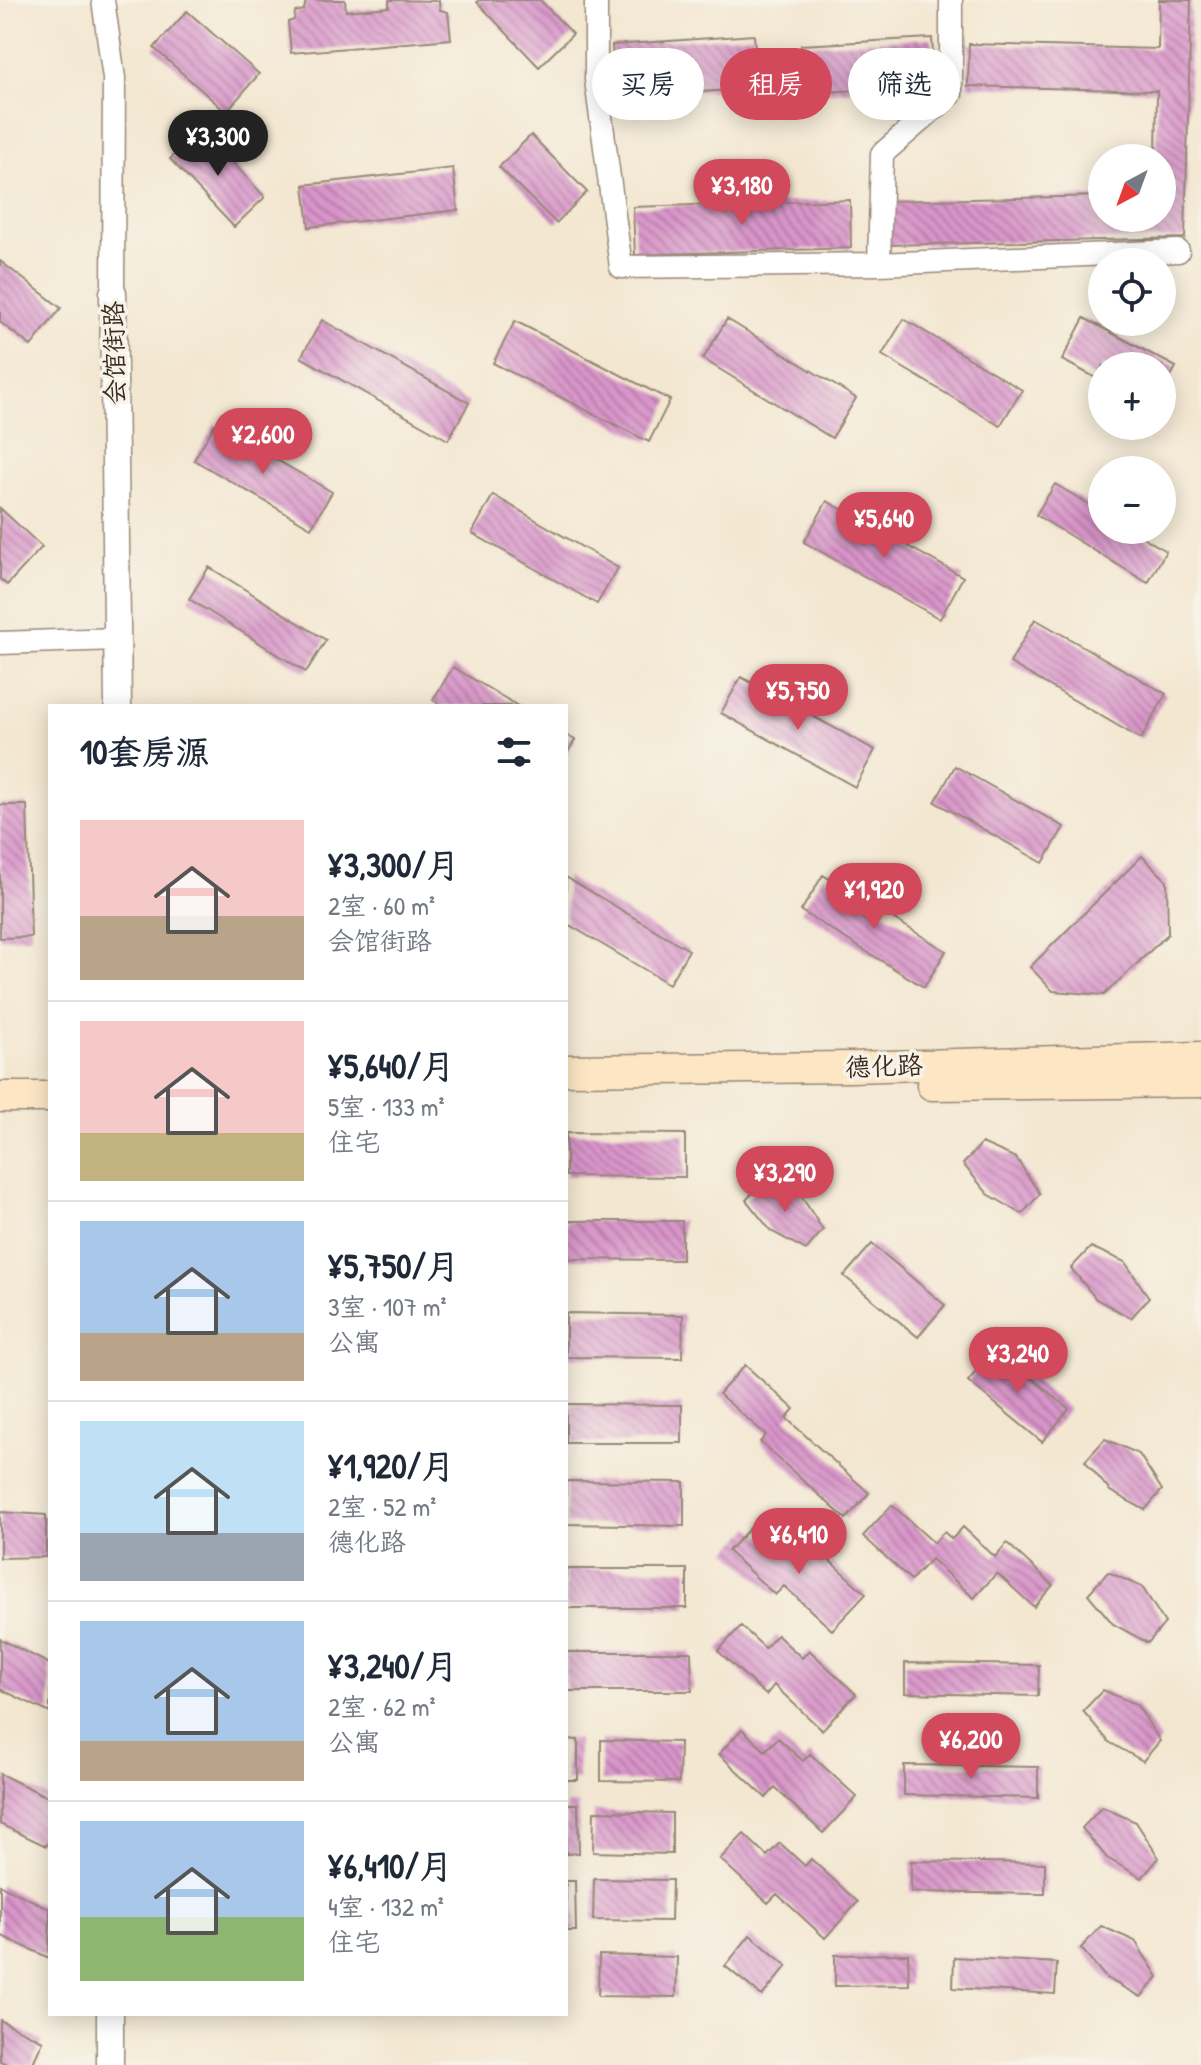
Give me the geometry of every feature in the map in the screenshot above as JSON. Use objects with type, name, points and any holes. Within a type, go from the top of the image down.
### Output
[{"type":"main road","name":"德化路","points":[[568,1070],[851,1067],[1201,1057]]},
{"type":"main road","points":[[0,1076],[48,1076]]},
{"type":"main road","name":"德化路","points":[[568,1090],[1201,1082]]},
{"type":"main road","points":[[0,1097],[48,1097]]},
{"type":"street","name":"会馆街路","points":[[103,0],[114,78],[118,704]]},
{"type":"street","points":[[596,0],[596,80],[621,267],[879,264],[1178,251]]},
{"type":"street","points":[[879,264],[882,154],[951,94],[951,0]]},
{"type":"street","points":[[0,643],[117,639]]},
{"type":"street","points":[[110,2016],[110,2065]]},
{"type":"building","points":[[306,0],[345,0],[346,11],[389,7],[389,0],[439,1],[440,10],[448,12],[451,39],[291,53],[288,22],[294,20],[295,12],[304,10]]},
{"type":"building","points":[[540,0],[573,34],[539,67],[477,2]]},
{"type":"building","points":[[1159,0],[1191,0],[1185,238],[887,245],[885,201],[1088,196],[1088,232],[1176,232],[1176,144],[1156,144],[1157,91],[968,86],[969,44],[1158,49]]},
{"type":"building","points":[[187,11],[259,74],[226,112],[154,48]]},
{"type":"building","points":[[754,35],[755,48],[720,48],[720,91],[704,92],[704,48],[612,48],[612,45]]},
{"type":"building","points":[[932,38],[933,48],[848,48],[848,91],[832,92],[832,48],[801,48],[801,45]]},
{"type":"building","points":[[201,129],[265,197],[234,227],[170,159]]},
{"type":"building","points":[[531,135],[587,192],[556,223],[499,167]]},
{"type":"building","points":[[453,168],[458,210],[309,227],[304,185]]},
{"type":"building","points":[[850,200],[851,248],[635,255],[633,207]]},
{"type":"building","points":[[0,261],[61,308],[31,346],[0,322]]},
{"type":"building","points":[[1084,318],[1088,320],[1088,336],[1118,336],[1148,352],[1088,352],[1088,374],[1062,360]]},
{"type":"building","points":[[727,319],[856,398],[832,438],[703,359]]},
{"type":"building","points":[[904,319],[1022,390],[1000,426],[882,355]]},
{"type":"building","points":[[322,320],[469,403],[448,440],[301,357]]},
{"type":"building","points":[[515,321],[670,400],[649,442],[493,363]]},
{"type":"building","points":[[215,424],[332,492],[311,528],[194,460]]},
{"type":"building","points":[[1055,484],[1088,504],[1088,544],[1154,544],[1166,551],[1148,583],[1036,515]]},
{"type":"building","points":[[493,495],[618,568],[597,604],[472,533]]},
{"type":"building","points":[[827,501],[963,577],[940,619],[804,542]]},
{"type":"building","points":[[0,508],[42,547],[7,585],[0,579]]},
{"type":"building","points":[[209,567],[326,640],[306,672],[189,599]]},
{"type":"building","points":[[1035,619],[1166,694],[1141,739],[1010,663]]},
{"type":"building","points":[[453,667],[515,704],[439,704],[433,700]]},
{"type":"building","points":[[741,677],[875,750],[855,787],[721,713]]},
{"type":"building","points":[[568,736],[575,740],[568,752]]},
{"type":"building","points":[[955,766],[1064,827],[1043,863],[935,802]]},
{"type":"building","points":[[0,805],[27,805],[31,937],[0,938]]},
{"type":"building","points":[[1142,856],[1167,881],[1168,934],[1104,995],[1053,991],[1030,967]]},
{"type":"building","points":[[823,875],[946,951],[924,987],[801,911]]},
{"type":"building","points":[[568,878],[689,950],[669,984],[568,924]]},
{"type":"building","points":[[568,1133],[685,1134],[685,1177],[568,1176]]},
{"type":"building","points":[[982,1143],[1016,1158],[1040,1194],[1022,1214],[988,1194],[963,1164]]},
{"type":"building","points":[[766,1179],[800,1194],[823,1230],[806,1250],[771,1231],[746,1200]]},
{"type":"building","points":[[568,1221],[682,1221],[682,1260],[568,1259]]},
{"type":"building","points":[[872,1244],[945,1305],[918,1337],[844,1276]]},
{"type":"building","points":[[1091,1247],[1125,1262],[1149,1298],[1131,1318],[1096,1299],[1071,1268]]},
{"type":"building","points":[[568,1313],[683,1315],[682,1358],[568,1357]]},
{"type":"building","points":[[995,1348],[1069,1409],[1042,1442],[968,1381]]},
{"type":"building","points":[[745,1365],[794,1409],[786,1418],[869,1493],[846,1519],[760,1442],[766,1435],[719,1394]]},
{"type":"building","points":[[568,1404],[682,1405],[682,1443],[568,1443]]},
{"type":"building","points":[[1105,1439],[1139,1454],[1162,1490],[1145,1510],[1110,1491],[1085,1461]]},
{"type":"building","points":[[568,1481],[684,1482],[684,1526],[568,1524]]},
{"type":"building","points":[[892,1505],[934,1543],[944,1532],[952,1539],[963,1527],[995,1557],[1007,1543],[1053,1585],[1034,1607],[997,1573],[974,1598],[931,1559],[911,1580],[863,1536]]},
{"type":"building","points":[[0,1512],[46,1515],[46,1557],[0,1558]]},
{"type":"building","points":[[751,1527],[775,1548],[787,1535],[812,1558],[819,1551],[866,1594],[832,1630],[784,1586],[775,1595],[728,1551]]},
{"type":"building","points":[[568,1569],[687,1569],[687,1608],[568,1608]]},
{"type":"building","points":[[1108,1572],[1142,1587],[1165,1623],[1148,1643],[1113,1624],[1088,1594]]},
{"type":"building","points":[[741,1626],[765,1648],[777,1635],[802,1658],[809,1650],[856,1694],[822,1730],[774,1685],[766,1695],[718,1651]]},
{"type":"building","points":[[0,1639],[48,1663],[48,1712],[0,1689]]},
{"type":"building","points":[[568,1652],[691,1652],[692,1691],[568,1691]]},
{"type":"building","points":[[905,1663],[1039,1665],[1038,1696],[905,1693]]},
{"type":"building","points":[[1103,1690],[1137,1705],[1160,1741],[1143,1761],[1109,1742],[1083,1711]]},
{"type":"building","points":[[742,1729],[765,1751],[778,1738],[803,1761],[810,1754],[857,1797],[823,1833],[775,1788],[766,1798],[719,1754]]},
{"type":"building","points":[[568,1739],[578,1740],[578,1780],[568,1780]]},
{"type":"building","points":[[601,1740],[680,1742],[679,1782],[601,1781]]},
{"type":"building","points":[[904,1765],[1038,1767],[1038,1798],[904,1795]]},
{"type":"building","points":[[0,1774],[48,1797],[46,1846],[0,1824]]},
{"type":"building","points":[[568,1804],[578,1804],[579,1853],[568,1854]]},
{"type":"building","points":[[1102,1807],[1136,1822],[1159,1858],[1142,1878],[1107,1858],[1082,1828]]},
{"type":"building","points":[[594,1811],[672,1813],[672,1854],[593,1852]]},
{"type":"building","points":[[744,1834],[767,1856],[780,1843],[805,1866],[811,1859],[858,1902],[825,1938],[777,1894],[768,1903],[720,1859]]},
{"type":"building","points":[[911,1861],[1045,1863],[1045,1894],[911,1892]]},
{"type":"building","points":[[594,1879],[672,1880],[671,1921],[593,1920]]},
{"type":"building","points":[[568,1881],[575,1881],[576,1931],[568,1931]]},
{"type":"building","points":[[0,1885],[48,1908],[48,1958],[0,1935]]},
{"type":"building","points":[[1101,1926],[1135,1941],[1158,1977],[1141,1997],[1106,1978],[1081,1948]]},
{"type":"building","points":[[750,1935],[787,1966],[762,1996],[725,1966]]},
{"type":"building","points":[[908,1954],[909,1985],[835,1986],[835,1955]]},
{"type":"building","points":[[599,1955],[677,1957],[676,1997],[598,1996]]},
{"type":"building","points":[[954,1957],[1057,1963],[1055,1994],[953,1988]]},
{"type":"building","points":[[0,2020],[43,2041],[32,2065],[8,2065],[0,2061]]}]
